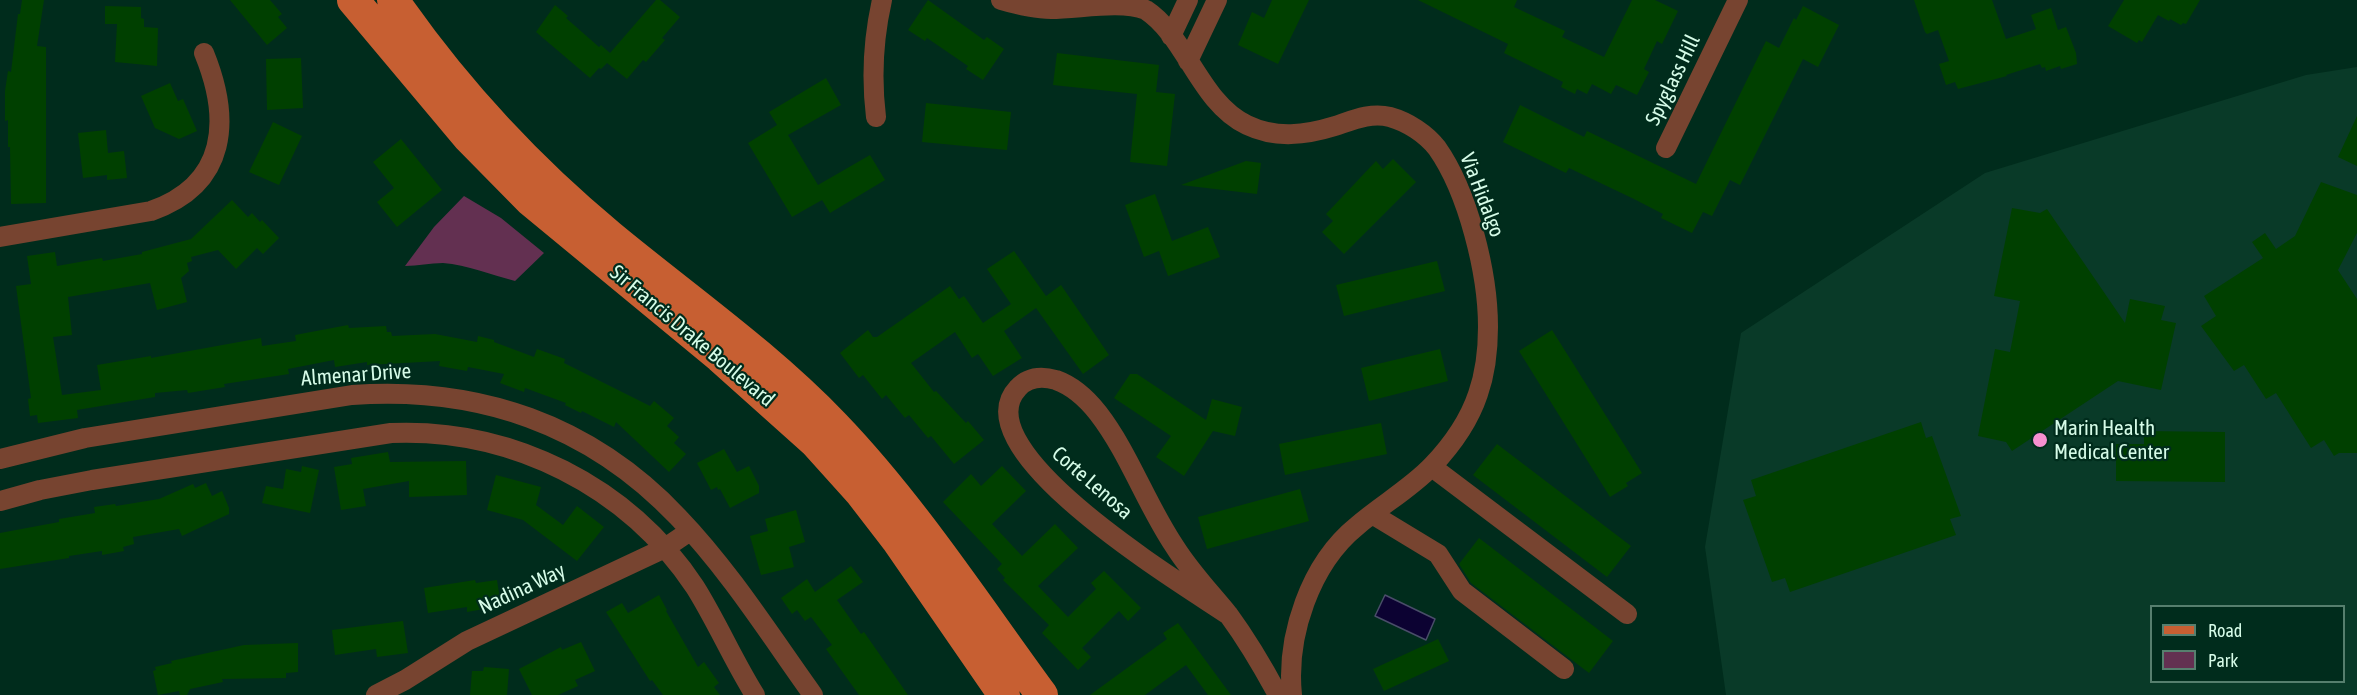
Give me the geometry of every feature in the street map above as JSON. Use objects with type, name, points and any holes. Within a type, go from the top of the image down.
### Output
[{"type":"main road","name":"Sir Francis Drake Boulevard","points":[[353,0],[461,129],[531,201],[720,357],[815,442],[860,492],[897,540],[1004,695]]},
{"type":"main road","name":"Sir Francis Drake Boulevard","points":[[393,0],[457,83],[547,180],[769,366],[833,424],[880,476],[1042,695]]},
{"type":"street","points":[[876,117],[872,57],[882,0]]},
{"type":"street","name":"Via Hidalgo","points":[[1001,0],[1021,6],[1052,9],[1128,3],[1145,9],[1171,36],[1208,89],[1226,109],[1245,124],[1267,132],[1290,135],[1311,133],[1363,116],[1389,117],[1414,127],[1436,147],[1450,171],[1476,241],[1486,287],[1488,329],[1478,393],[1466,422],[1432,466],[1355,527],[1331,552],[1312,584],[1301,615],[1293,649],[1292,695]]},
{"type":"street","points":[[1171,36],[1188,0]]},
{"type":"street","points":[[1188,61],[1216,0]]},
{"type":"street","name":"Spyglass Hill","points":[[1666,148],[1738,0]]},
{"type":"street","points":[[0,237],[151,212],[174,202],[192,188],[212,158],[221,125],[215,83],[204,53]]},
{"type":"street","name":"Corte Lenosa","points":[[1227,614],[1106,530],[1073,504],[1038,470],[1016,440],[1010,421],[1010,401],[1019,386],[1035,378],[1045,377],[1071,387],[1088,401],[1105,422],[1174,546],[1195,576],[1227,614],[1259,660],[1278,695]]},
{"type":"street","name":"Almenar Drive","points":[[0,458],[85,438],[327,398],[396,392],[436,395],[512,412],[575,439],[639,480],[690,531],[721,568],[813,695]]},
{"type":"street","points":[[0,501],[83,481],[391,434],[437,434],[503,446],[558,467],[617,503],[665,548],[695,587],[755,695]]},
{"type":"street","points":[[1432,466],[1627,614]]},
{"type":"street","points":[[1372,514],[1438,554],[1462,591],[1564,669]]},
{"type":"street","name":"Nadina Way","points":[[376,695],[405,680],[467,641],[665,548],[690,531]]},
{"type":"shaded area","name":"Marin Health Medical Center","points":[[2357,67],[2357,695],[1726,695],[1705,547],[1741,333],[1985,173],[2306,75]]},
{"type":"shaded area","points":[[1385,595],[1435,619],[1426,640],[1375,616]]},
{"type":"green space","points":[[464,196],[501,218],[544,253],[515,281],[452,264],[405,266],[434,227]]},
{"type":"building","points":[[22,0],[44,0],[37,46],[46,47],[46,203],[11,204],[10,147],[8,147],[8,120],[5,121],[5,91],[8,71],[11,72],[18,14],[20,14]]},
{"type":"building","points":[[230,0],[270,0],[282,14],[278,17],[287,28],[267,45]]},
{"type":"building","points":[[656,0],[660,0],[680,17],[662,38],[665,40],[627,79],[607,63],[590,78],[536,32],[555,5],[568,16],[566,18],[599,47],[601,45],[610,53]]},
{"type":"building","points":[[928,0],[984,40],[987,37],[1004,49],[983,80],[966,69],[968,66],[927,38],[925,41],[908,30]]},
{"type":"building","points":[[1272,0],[1309,0],[1278,64],[1238,45],[1252,12],[1264,18]]},
{"type":"building","points":[[1418,0],[1517,0],[1514,7],[1565,31],[1562,37],[1604,57],[1632,0],[1655,0],[1678,11],[1662,44],[1657,41],[1644,69],[1649,72],[1637,95],[1616,85],[1611,94],[1592,84],[1587,94],[1577,89],[1575,94],[1561,87],[1563,82],[1504,53],[1508,44]]},
{"type":"building","points":[[1914,0],[1992,0],[2006,39],[2036,29],[2031,15],[2051,8],[2058,30],[2066,27],[2076,53],[2077,64],[2046,71],[2045,67],[2042,68],[2040,64],[2007,76],[1958,89],[1955,82],[1946,85],[1939,64],[1949,61],[1938,30],[1927,34],[1925,32]]},
{"type":"building","points":[[2124,0],[2200,0],[2186,24],[2181,25],[2158,15],[2142,42],[2139,40],[2137,43],[2108,26]]},
{"type":"building","points":[[105,6],[141,7],[144,27],[158,28],[157,66],[115,62],[117,24],[105,24]]},
{"type":"building","points":[[1803,6],[1839,25],[1818,67],[1803,59],[1740,185],[1730,180],[1712,216],[1703,212],[1692,233],[1661,218],[1663,214],[1634,199],[1569,168],[1566,173],[1503,142],[1520,105],[1584,137],[1587,131],[1696,184],[1766,41],[1779,48],[1794,18],[1796,20]]},
{"type":"building","points":[[1057,53],[1159,65],[1156,92],[1175,94],[1167,166],[1130,162],[1137,94],[1053,85]]},
{"type":"building","points":[[301,58],[303,108],[267,110],[266,59]]},
{"type":"building","points":[[826,78],[841,105],[788,135],[818,185],[870,155],[885,180],[830,213],[822,200],[792,217],[748,143],[777,125],[769,112]]},
{"type":"building","points":[[170,83],[178,101],[183,99],[197,131],[179,139],[155,128],[141,96]]},
{"type":"building","points":[[926,103],[1011,112],[1007,150],[922,142]]},
{"type":"building","points":[[2357,116],[2357,166],[2338,157]]},
{"type":"building","points":[[273,122],[302,136],[279,185],[249,172]]},
{"type":"building","points":[[106,130],[108,153],[124,151],[127,178],[107,180],[107,175],[83,178],[78,133]]},
{"type":"building","points":[[401,139],[442,190],[397,227],[377,202],[394,188],[373,162]]},
{"type":"building","points":[[1393,159],[1416,182],[1344,254],[1322,232],[1333,221],[1326,214],[1376,161],[1383,169]]},
{"type":"building","points":[[1246,161],[1261,163],[1257,194],[1181,185]]},
{"type":"building","points":[[2321,182],[2357,195],[2357,233],[2338,270],[2357,299],[2357,453],[2339,453],[2334,456],[2324,440],[2311,448],[2276,393],[2266,399],[2244,365],[2234,371],[2201,326],[2216,316],[2204,296],[2263,258],[2252,242],[2265,233],[2276,249],[2295,236]]},
{"type":"building","points":[[1155,194],[1172,241],[1208,227],[1220,257],[1168,276],[1159,251],[1144,257],[1125,205]]},
{"type":"building","points":[[232,200],[248,217],[252,213],[260,222],[262,220],[279,238],[263,254],[257,248],[236,269],[218,250],[191,257],[192,261],[187,263],[189,271],[181,278],[187,302],[157,310],[150,283],[68,297],[72,335],[53,337],[62,395],[101,390],[97,365],[151,356],[151,358],[261,338],[262,346],[296,341],[295,335],[348,325],[349,328],[386,326],[387,332],[391,332],[392,336],[435,334],[477,342],[478,336],[494,340],[494,342],[534,357],[537,349],[565,359],[564,363],[650,406],[654,401],[674,418],[667,426],[679,437],[674,443],[686,454],[669,472],[616,422],[614,427],[565,405],[566,403],[525,388],[524,392],[500,383],[504,374],[468,367],[467,371],[439,366],[440,361],[367,365],[367,362],[335,367],[334,360],[288,369],[289,374],[224,384],[225,387],[188,393],[187,390],[155,393],[155,397],[77,410],[78,418],[38,423],[37,415],[30,416],[28,399],[31,398],[16,286],[31,284],[27,256],[55,252],[57,266],[142,254],[142,252],[191,239]]},
{"type":"building","points":[[2012,208],[2040,213],[2047,209],[2125,323],[2130,299],[2165,306],[2161,320],[2176,323],[2161,390],[2118,381],[2012,451],[2006,442],[1978,436],[1995,349],[2010,352],[2020,301],[1994,296]]},
{"type":"building","points":[[1014,251],[1046,296],[1061,285],[1109,355],[1083,374],[1036,308],[1004,331],[1022,358],[993,376],[978,354],[972,358],[955,332],[911,363],[934,392],[936,391],[966,423],[968,421],[984,440],[954,464],[931,436],[928,438],[909,415],[905,418],[886,395],[882,399],[863,375],[859,378],[840,353],[868,330],[873,337],[877,337],[950,286],[959,299],[964,296],[983,323],[1011,304],[987,269]]},
{"type":"building","points":[[1437,261],[1445,291],[1344,316],[1336,285]]},
{"type":"building","points":[[1552,330],[1642,473],[1626,483],[1628,486],[1610,497],[1519,351]]},
{"type":"building","points":[[1440,349],[1448,381],[1369,401],[1361,368]]},
{"type":"building","points":[[1130,374],[1137,374],[1206,420],[1212,399],[1242,407],[1235,436],[1213,431],[1184,476],[1156,457],[1171,436],[1114,398]]},
{"type":"building","points":[[1921,422],[1926,438],[1932,436],[1961,516],[1950,519],[1956,535],[1790,592],[1785,578],[1772,582],[1743,500],[1756,496],[1751,480]]},
{"type":"building","points":[[1381,423],[1387,454],[1285,475],[1279,444]]},
{"type":"building","points":[[2144,431],[2225,432],[2225,482],[2116,481],[2116,444],[2144,444]]},
{"type":"building","points":[[1497,444],[1631,546],[1607,577],[1473,475]]},
{"type":"building","points":[[724,449],[737,472],[749,466],[759,486],[759,493],[730,508],[720,489],[718,490],[717,487],[711,490],[697,463]]},
{"type":"building","points":[[388,452],[390,462],[466,461],[467,495],[409,497],[409,481],[363,489],[366,506],[341,510],[334,467],[352,464],[351,458]]},
{"type":"building","points":[[302,466],[319,470],[310,513],[262,503],[266,486],[283,489],[286,469],[301,472]]},
{"type":"building","points":[[1002,466],[1026,491],[992,524],[1022,556],[1055,524],[1078,548],[1038,586],[1068,617],[1096,589],[1091,583],[1104,571],[1141,608],[1128,621],[1119,611],[1082,648],[1091,657],[1078,670],[1042,633],[1049,625],[1003,580],[1005,578],[997,569],[1002,564],[943,502],[971,474],[981,486]]},
{"type":"building","points":[[496,475],[541,487],[536,505],[563,525],[577,506],[604,527],[577,561],[523,520],[487,510]]},
{"type":"building","points":[[206,483],[212,496],[222,491],[229,514],[182,536],[179,529],[133,537],[134,544],[123,547],[124,551],[102,555],[102,551],[0,569],[0,533],[95,513],[94,507],[159,499],[193,484],[195,488]]},
{"type":"building","points":[[1300,489],[1309,521],[1207,549],[1198,517]]},
{"type":"building","points":[[796,510],[805,542],[789,547],[794,567],[761,575],[750,536],[768,531],[765,519]]},
{"type":"building","points":[[1479,538],[1613,641],[1589,673],[1471,583],[1459,564]]},
{"type":"building","points":[[851,566],[863,582],[837,600],[861,634],[864,632],[908,695],[859,695],[826,649],[832,645],[811,617],[805,621],[797,610],[792,614],[781,598],[807,579],[815,592]]},
{"type":"building","points":[[475,580],[476,583],[497,580],[501,606],[467,612],[467,607],[428,613],[424,588]]},
{"type":"building","points":[[659,595],[698,667],[704,662],[719,683],[714,687],[720,695],[663,695],[652,680],[650,681],[606,612],[622,603],[628,613]]},
{"type":"building","points":[[403,621],[408,653],[377,657],[376,649],[335,655],[332,630]]},
{"type":"building","points":[[1178,623],[1231,695],[1208,695],[1186,665],[1145,695],[1090,695],[1167,639],[1163,633]]},
{"type":"building","points":[[1438,639],[1449,661],[1384,691],[1373,669]]},
{"type":"building","points":[[581,642],[595,671],[575,680],[578,686],[558,695],[532,695],[519,669],[561,647],[562,650]]},
{"type":"building","points":[[298,643],[298,672],[286,673],[286,678],[222,679],[223,682],[190,689],[187,695],[180,695],[179,691],[158,695],[153,671],[156,670],[155,667],[172,663],[171,661],[244,645]]},
{"type":"building","points":[[484,667],[509,669],[507,695],[470,695],[472,671],[483,671]]},
{"type":"place","name":"Marin Health Medical Center","points":[[2040,440]]}]
